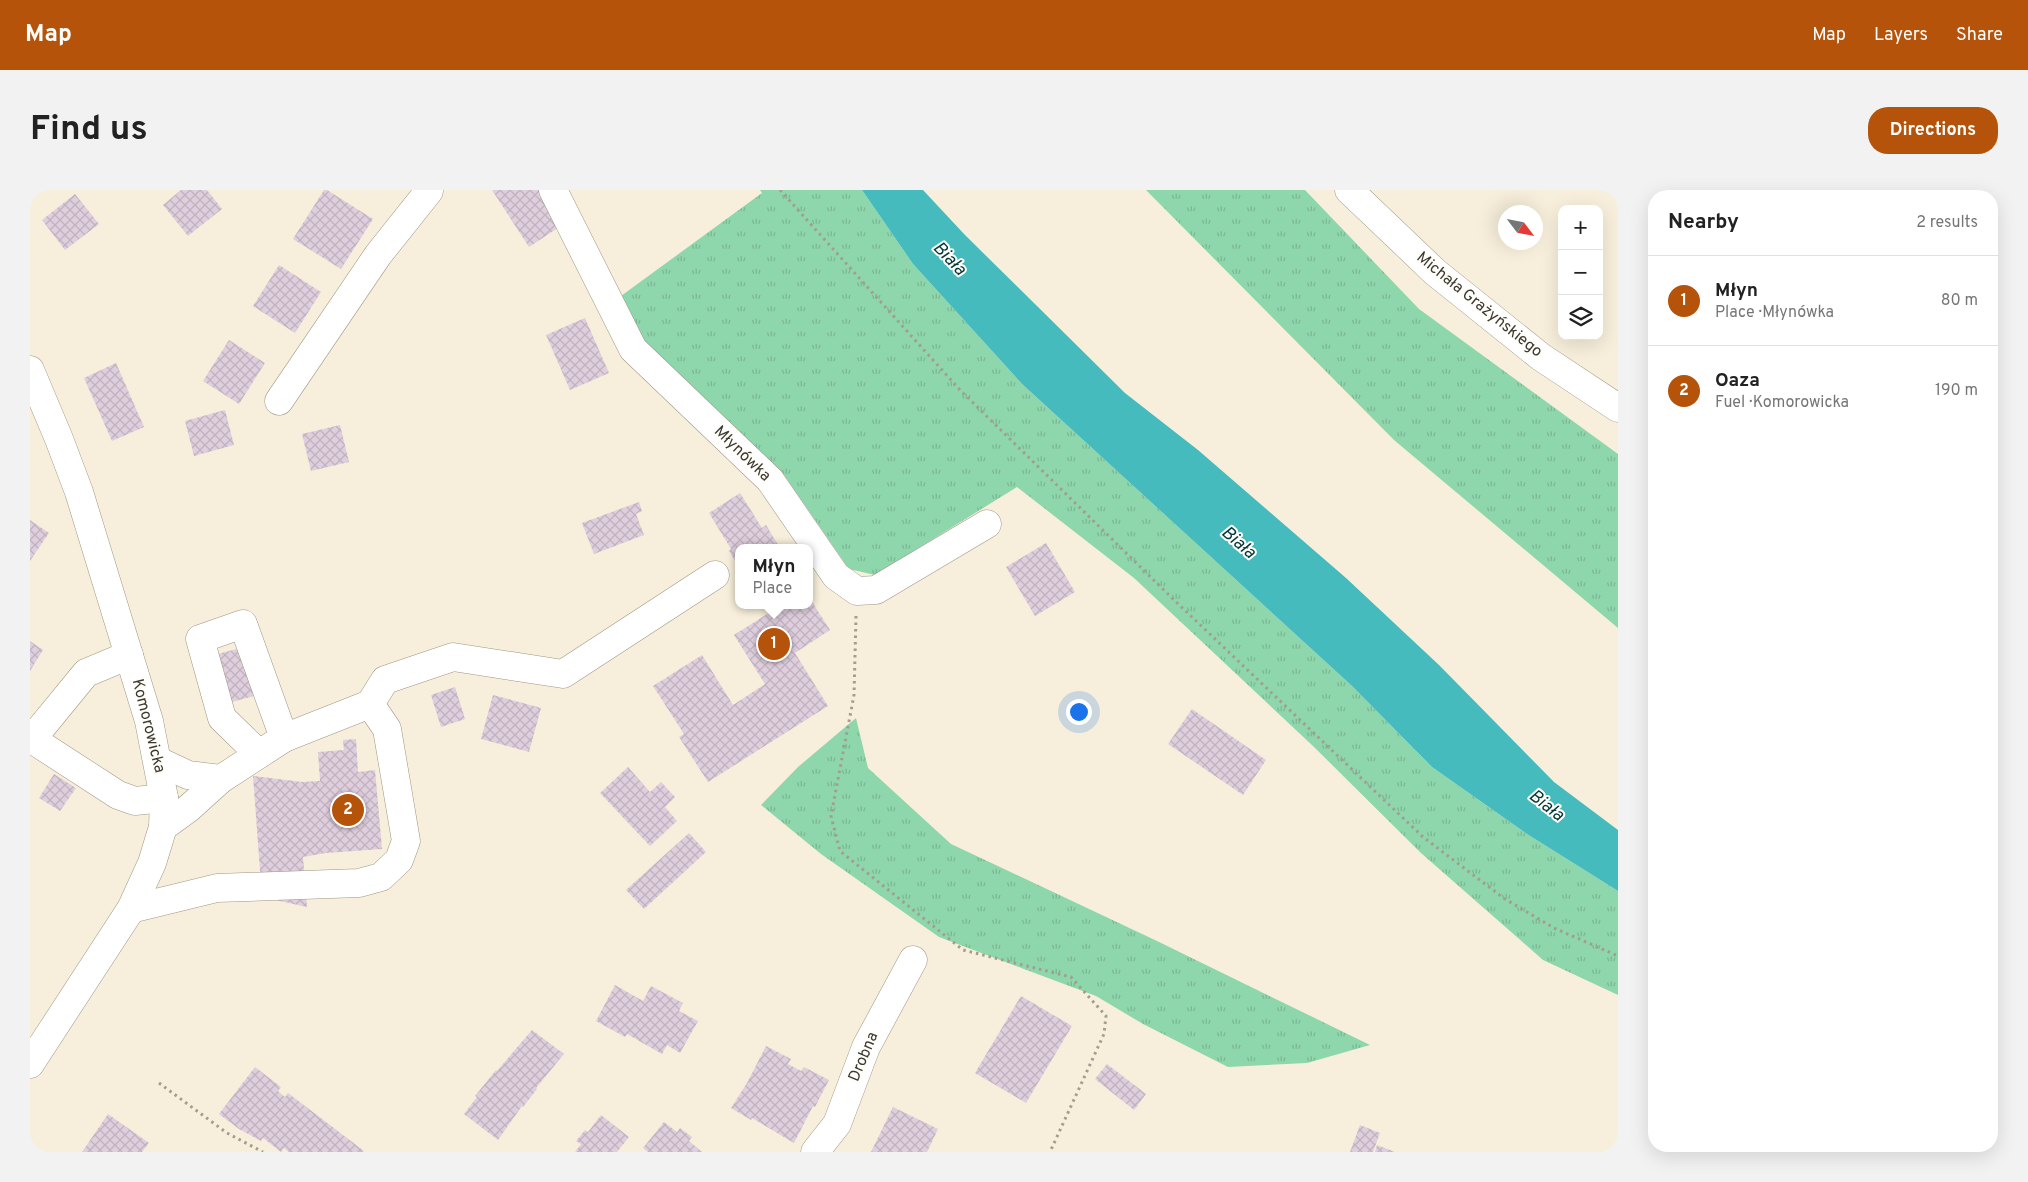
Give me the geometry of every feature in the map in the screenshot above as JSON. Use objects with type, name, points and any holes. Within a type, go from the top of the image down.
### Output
[{"type":"street","points":[[278,401],[378,256],[428,190]]},
{"type":"street","name":"Młynówka","points":[[553,190],[633,349],[770,480],[836,576],[857,591]]},
{"type":"street","name":"Michała Grażyńskiego","points":[[1349,190],[1435,272],[1542,357],[1618,408]]},
{"type":"street","name":"Komorowicka","points":[[30,370],[79,492],[149,721],[164,798],[163,827],[152,863],[131,909],[30,1064]]},
{"type":"street","points":[[857,591],[876,590],[987,524]]},
{"type":"street","points":[[163,827],[189,808],[221,779],[284,738],[370,704],[385,680],[453,657],[563,674],[715,575]]},
{"type":"street","points":[[259,754],[222,718],[200,639],[243,624],[284,738]]},
{"type":"street","points":[[129,655],[86,673],[31,739],[118,795],[135,801],[164,798]]},
{"type":"street","points":[[131,909],[217,888],[359,883],[381,877],[399,860],[406,842],[387,729],[370,704]]},
{"type":"street","points":[[158,761],[188,775],[221,779]]},
{"type":"street","name":"Drobna","points":[[815,1152],[837,1124],[866,1047],[913,960]]},
{"type":"path","points":[[780,190],[960,390],[1172,598],[1424,837],[1505,899],[1554,928],[1618,956]]},
{"type":"path","points":[[857,591],[854,695],[831,816],[840,851],[964,950],[1071,977],[1106,1016],[1104,1034],[1050,1152]]},
{"type":"path","points":[[159,1083],[227,1133],[263,1152]]},
{"type":"green space","points":[[760,190],[862,190],[913,264],[1022,384],[1352,686],[1432,767],[1527,834],[1618,891],[1618,995],[1543,960],[1421,853],[1313,746],[1134,578],[1017,487],[875,575],[849,569],[782,472],[645,343],[621,296],[762,193]]},
{"type":"green space","points":[[1146,190],[1305,190],[1419,309],[1618,454],[1618,628],[1394,440]]},
{"type":"green space","points":[[856,718],[868,768],[951,844],[1157,941],[1370,1045],[1307,1063],[1228,1067],[1143,1024],[1096,996],[939,937],[821,854],[761,805],[798,767]]},
{"type":"water","name":"Biała","points":[[862,190],[923,190],[965,235],[1125,393],[1198,450],[1346,578],[1439,665],[1554,782],[1618,830],[1618,891],[1527,834],[1432,767],[1352,686],[1022,384],[913,264]]},
{"type":"building","points":[[181,190],[207,190],[222,209],[188,236],[163,205]]},
{"type":"building","points":[[324,190],[327,190],[373,219],[341,269],[293,239]]},
{"type":"building","points":[[492,190],[541,190],[564,224],[529,247]]},
{"type":"building","points":[[75,194],[99,224],[65,250],[42,220]]},
{"type":"building","points":[[279,265],[321,292],[295,333],[253,306]]},
{"type":"building","points":[[585,318],[609,373],[570,390],[546,335]]},
{"type":"building","points":[[229,340],[265,363],[239,404],[203,381]]},
{"type":"building","points":[[116,363],[144,427],[112,441],[84,378]]},
{"type":"building","points":[[225,410],[234,445],[194,456],[185,421]]},
{"type":"building","points":[[340,425],[349,462],[311,471],[302,434]]},
{"type":"building","points":[[740,493],[762,528],[766,525],[778,544],[735,544],[735,561],[729,551],[731,549],[709,513]]},
{"type":"building","points":[[639,502],[642,511],[636,514],[644,535],[594,554],[582,523]]},
{"type":"building","points":[[30,520],[49,533],[30,561]]},
{"type":"building","points":[[1046,543],[1075,592],[1035,616],[1006,567]]},
{"type":"building","points":[[813,603],[830,630],[795,653],[828,706],[708,782],[679,737],[684,734],[653,686],[702,655],[733,705],[765,684],[734,635],[772,611],[771,609],[813,609]]},
{"type":"building","points":[[30,641],[43,650],[30,671]]},
{"type":"building","points":[[240,648],[254,696],[232,702],[218,654]]},
{"type":"building","points":[[455,687],[465,719],[441,727],[431,695]]},
{"type":"building","points":[[493,695],[541,708],[529,752],[481,739]]},
{"type":"building","points":[[1192,709],[1266,760],[1243,795],[1168,744]]},
{"type":"building","points":[[356,739],[358,772],[375,770],[382,849],[326,853],[303,857],[307,907],[262,897],[253,776],[302,782],[320,781],[318,752],[344,750],[343,740]]},
{"type":"building","points":[[628,767],[650,792],[661,782],[675,797],[665,807],[677,821],[650,846],[600,793]]},
{"type":"building","points":[[54,774],[76,788],[60,811],[39,798]]},
{"type":"building","points":[[689,833],[706,852],[644,909],[626,890]]},
{"type":"building","points":[[615,985],[643,1001],[651,986],[683,1003],[679,1011],[698,1021],[680,1053],[667,1045],[662,1054],[627,1034],[625,1037],[596,1021]]},
{"type":"building","points":[[1021,996],[1072,1026],[1026,1103],[975,1073]]},
{"type":"building","points":[[532,1030],[564,1054],[522,1106],[498,1140],[464,1114],[477,1097],[475,1096],[496,1070]]},
{"type":"building","points":[[766,1046],[791,1059],[788,1064],[801,1071],[804,1067],[829,1080],[794,1143],[731,1108],[747,1083]]},
{"type":"building","points":[[1107,1064],[1146,1094],[1134,1110],[1095,1079]]},
{"type":"building","points":[[255,1067],[281,1087],[278,1091],[285,1097],[288,1093],[364,1151],[289,1152],[284,1148],[281,1152],[263,1138],[261,1141],[239,1129],[219,1114]]},
{"type":"building","points":[[893,1107],[938,1129],[927,1152],[871,1152]]},
{"type":"building","points":[[108,1114],[149,1143],[142,1152],[82,1152]]},
{"type":"building","points":[[601,1115],[629,1137],[617,1152],[575,1152],[581,1144],[576,1141],[585,1130],[588,1132]]},
{"type":"building","points":[[664,1122],[677,1132],[680,1128],[692,1137],[689,1141],[702,1152],[648,1152],[643,1148]]},
{"type":"building","points":[[1360,1125],[1380,1133],[1373,1152],[1350,1152]]},
{"type":"building","points":[[1377,1145],[1395,1152],[1375,1152]]},
{"type":"place","name":"Młyn","points":[[774,644]]},
{"type":"place","name":"Oaza","points":[[348,810]]}]
